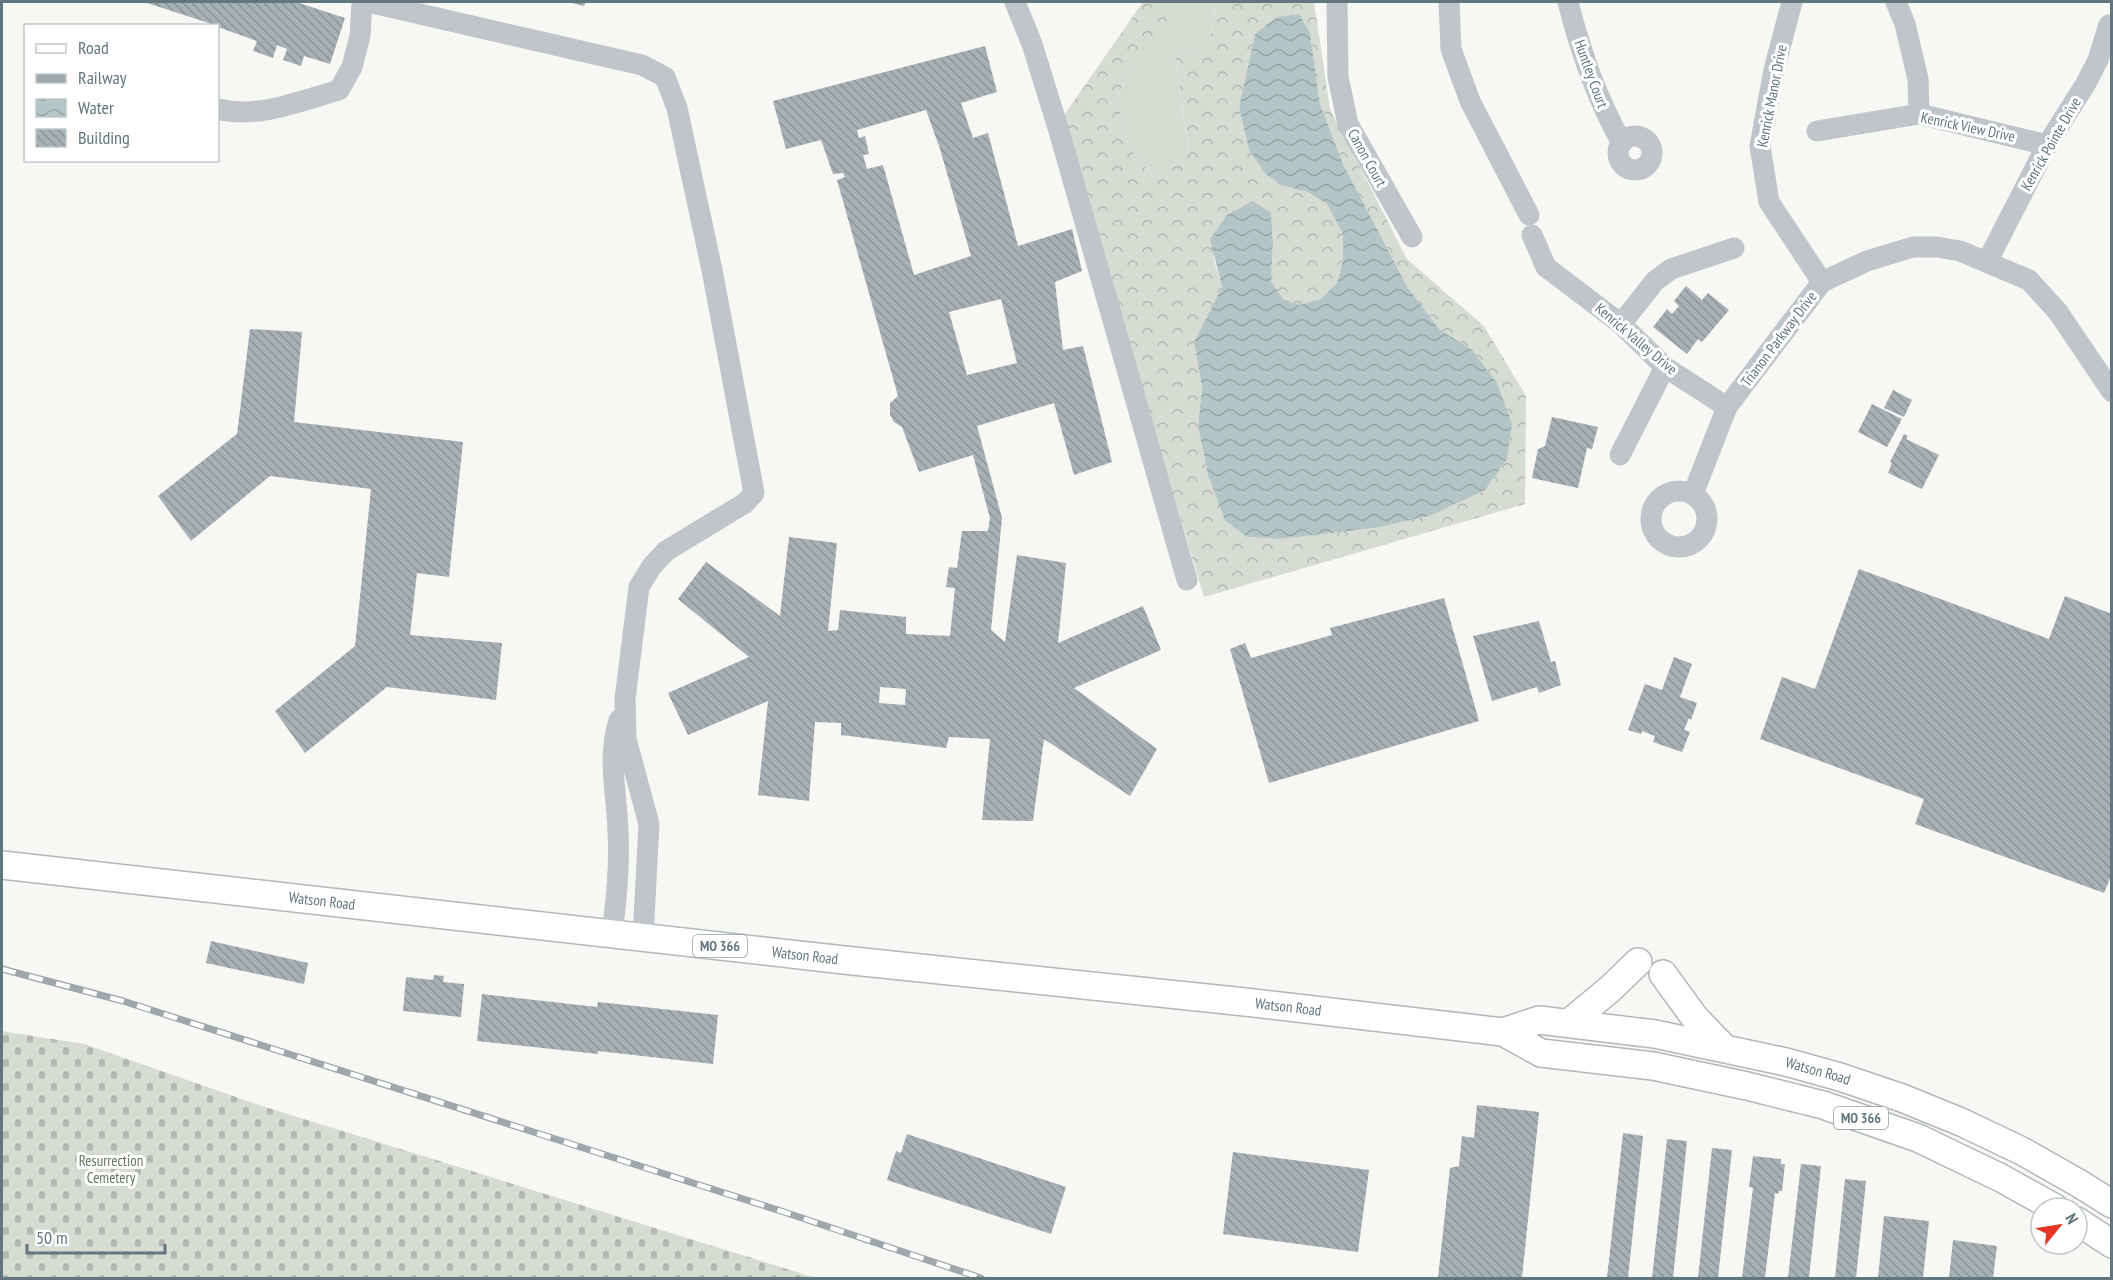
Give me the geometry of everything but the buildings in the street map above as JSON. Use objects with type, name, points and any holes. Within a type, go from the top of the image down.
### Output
[{"type":"main road","name":"Watson Road","points":[[2,865],[1503,1032],[1541,1053],[1653,1066],[1823,1105],[1918,1138],[2033,1196]]},
{"type":"main road","points":[[1569,1023],[1638,962]]},
{"type":"main road","points":[[1663,974],[1695,1018],[1723,1047]]},
{"type":"main road","name":"Watson Road","points":[[1503,1032],[1539,1020],[1655,1034],[1723,1047],[1840,1077],[1961,1122],[2022,1151],[2112,1204]]},
{"type":"main road","points":[[2089,1229],[2112,1244]]},
{"type":"street","points":[[219,109],[250,113],[339,90],[352,68],[360,36],[362,2]]},
{"type":"street","points":[[368,2],[642,65],[665,77],[678,108],[712,270],[754,493],[745,503],[666,551],[648,572],[639,587],[626,699],[626,739],[649,824],[643,938]]},
{"type":"street","points":[[1015,2],[1032,44],[1059,131],[1187,580]]},
{"type":"street","name":"Canon Court","points":[[1337,2],[1338,77],[1348,124],[1412,237]]},
{"type":"street","name":"Kenrick Valley Drive","points":[[1449,2],[1451,49],[1470,101],[1531,225],[1546,267],[1621,324],[1665,367],[1727,407]]},
{"type":"street","name":"Huntley Court","points":[[1568,2],[1579,44],[1606,115],[1622,143]]},
{"type":"street","name":"Kenrick Manor Drive","points":[[1792,2],[1774,70],[1760,147],[1768,202],[1822,282]]},
{"type":"street","points":[[1896,2],[1905,24],[1918,80],[1919,114]]},
{"type":"street","name":"Kenrick Pointe Drive","points":[[1987,261],[2047,145],[2098,60],[2109,25]]},
{"type":"street","name":"Kenrick View Drive","points":[[1817,131],[1919,114],[2047,145]]},
{"type":"street","name":"Trianon Parkway Drive","points":[[1693,494],[1727,407],[1822,282],[1867,261],[1912,247],[1937,247],[1960,251],[2029,280],[2058,312],[2112,392]]},
{"type":"street","points":[[1621,324],[1655,281],[1671,269],[1734,248]]},
{"type":"street","points":[[1620,455],[1665,367]]},
{"type":"street","points":[[612,934],[617,894],[618,832],[613,783],[613,741],[626,699]]},
{"type":"green space","points":[[1143,2],[1170,2],[1163,41],[1128,73],[1117,100],[1129,148],[1153,176],[1189,153],[1175,55],[1209,47],[1217,2],[1314,2],[1330,109],[1407,259],[1484,326],[1526,396],[1525,504],[1204,597],[1062,118]],"holes":[[[1310,33],[1320,104],[1343,164],[1408,288],[1439,329],[1472,350],[1429,516],[1375,528],[1280,539],[1247,537],[1225,521],[1208,475],[1198,426],[1202,388],[1194,342],[1222,287],[1213,257],[1271,213],[1273,243],[1271,281],[1283,299],[1300,305],[1320,299],[1337,283],[1343,260],[1343,234],[1327,204],[1308,192],[1281,185],[1249,150],[1239,107],[1255,34]]]},
{"type":"green space","points":[[1170,2],[1217,2],[1209,47],[1175,55],[1189,154],[1153,176],[1129,148],[1117,100],[1128,73],[1162,41]]},
{"type":"green space","name":"Resurrection Cemetery","points":[[2,1031],[84,1044],[262,1106],[816,1278],[2,1278]]},
{"type":"water","points":[[1299,14],[1310,33],[1320,104],[1343,164],[1408,288],[1439,329],[1472,350],[1497,383],[1512,424],[1507,459],[1485,490],[1429,516],[1375,528],[1280,539],[1247,537],[1225,521],[1208,475],[1198,426],[1202,388],[1194,342],[1222,287],[1210,239],[1227,215],[1253,201],[1271,213],[1273,243],[1271,281],[1283,299],[1300,305],[1320,299],[1337,283],[1343,260],[1343,234],[1327,204],[1308,192],[1281,185],[1266,174],[1249,150],[1239,107],[1255,34],[1277,17]]},
{"type":"railway","points":[[2,969],[123,1001],[784,1212],[981,1278]]}]
